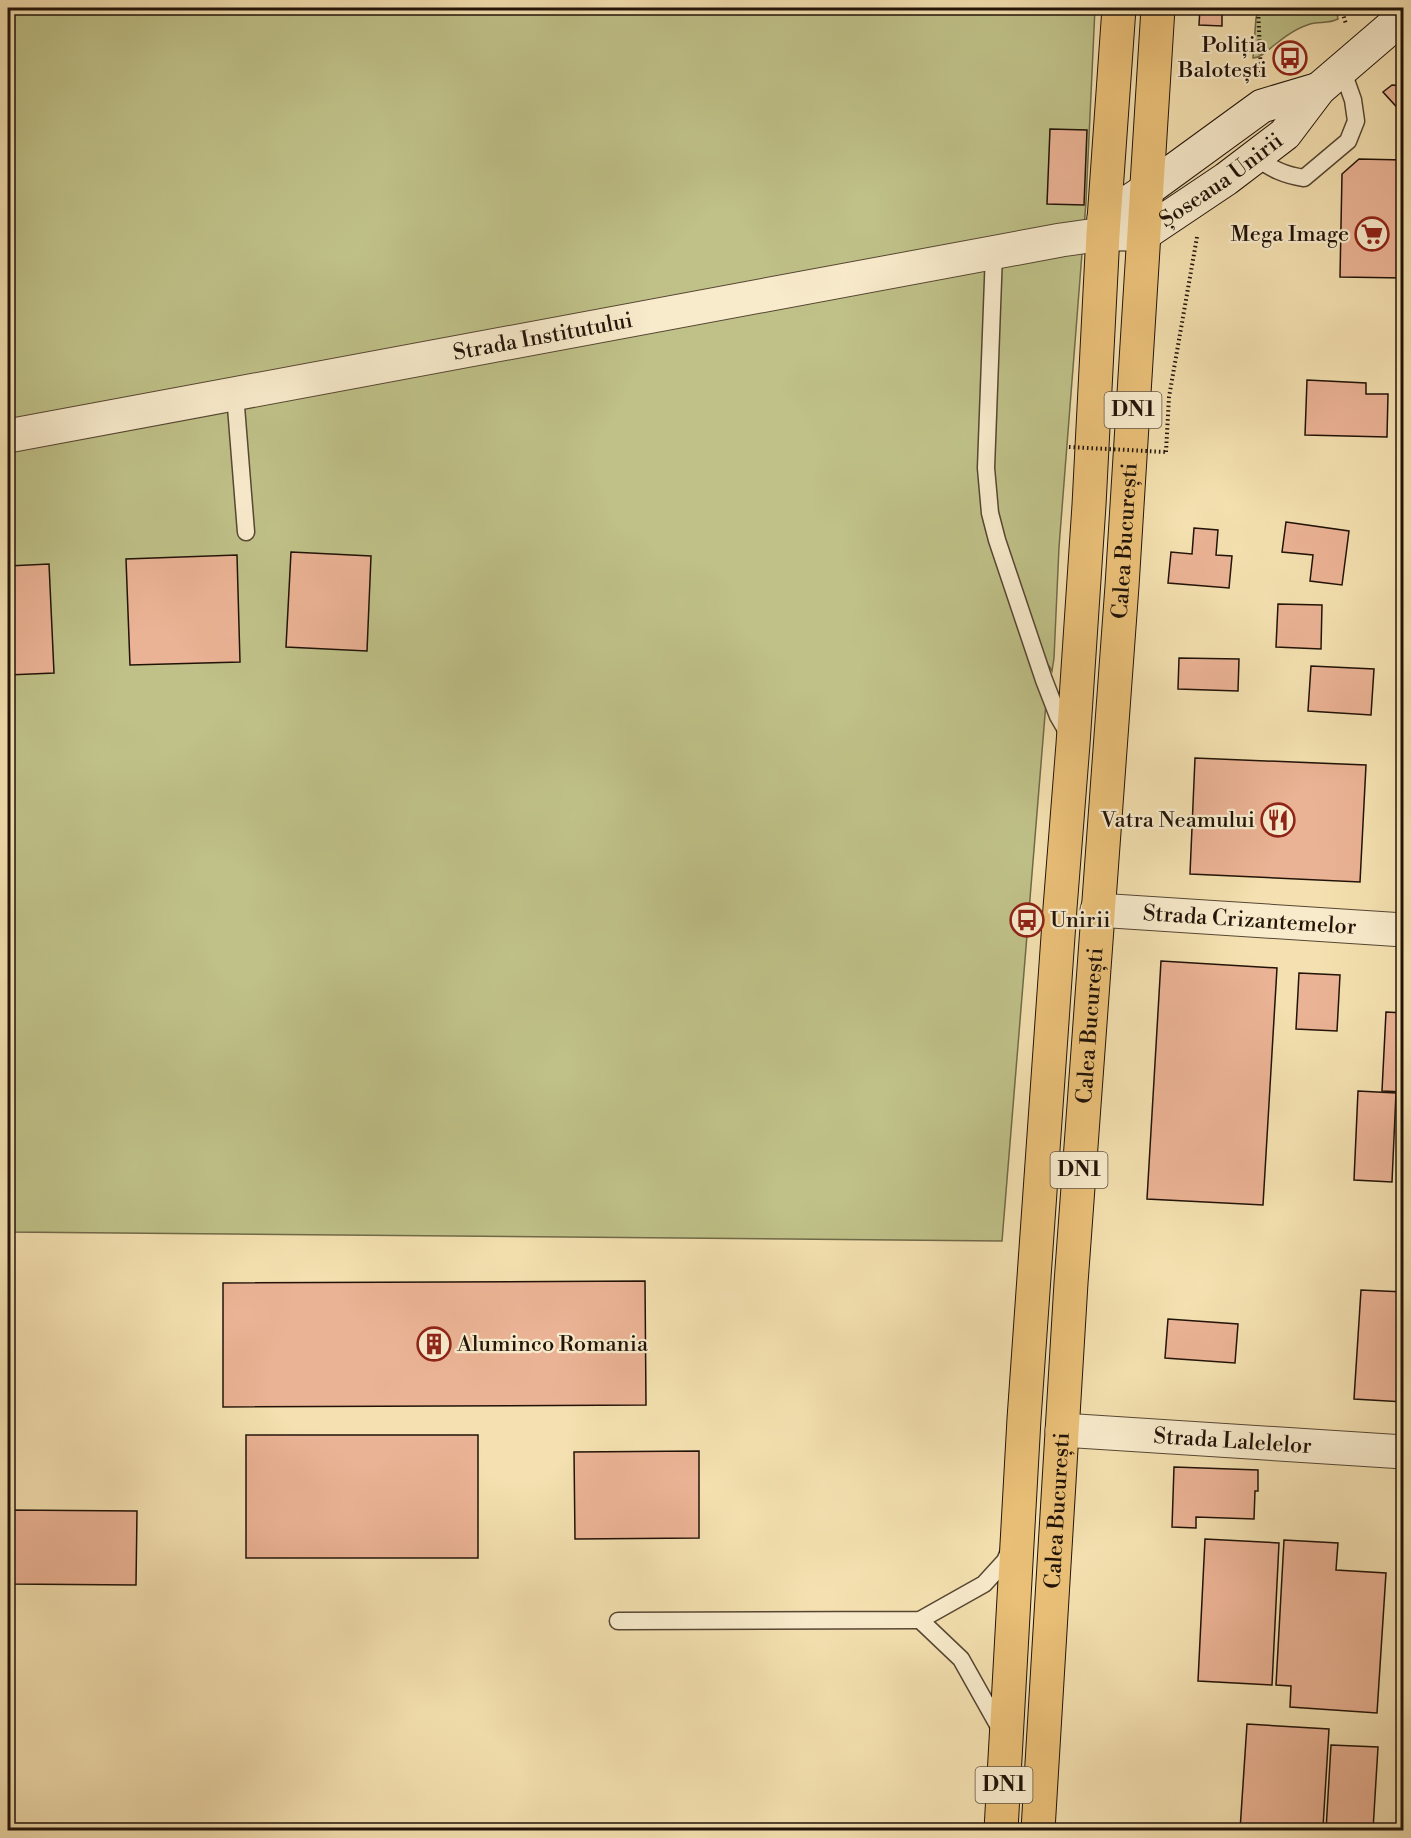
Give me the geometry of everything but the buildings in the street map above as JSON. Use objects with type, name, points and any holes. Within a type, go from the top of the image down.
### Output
[{"type":"highway","name":"Calea București","points":[[1001,1830],[1034,1276],[1089,505],[1095,230],[1119,8]]},
{"type":"highway","name":"Calea București","points":[[1038,1830],[1071,1283],[1122,598],[1158,8]]},
{"type":"street","name":"Șoseaua Unirii","points":[[1095,230],[1144,234],[1227,179],[1285,134],[1330,79],[1404,16]]},
{"type":"street","name":"Șoseaua Unirii","points":[[1095,230],[1262,106],[1330,79]]},
{"type":"street","name":"Strada Institutului","points":[[8,435],[994,253],[1095,230]]},
{"type":"street","name":"Strada Crizantemelor","points":[[1097,910],[1404,930]]},
{"type":"street","name":"Strada Lalelelor","points":[[1062,1430],[1404,1452]]},
{"type":"lane","points":[[1255,157],[1288,176],[1304,178],[1348,141],[1356,121],[1353,100],[1330,79]]},
{"type":"lane","points":[[994,253],[986,468],[990,513],[1044,680],[1058,716],[1073,744]]},
{"type":"lane","points":[[236,394],[246,532]]},
{"type":"lane","points":[[618,1621],[920,1620],[984,1584],[1005,1561],[1018,1532]]},
{"type":"lane","points":[[920,1620],[961,1659],[1006,1739]]},
{"type":"path","points":[[1258,8],[1262,106]]},
{"type":"path","points":[[1069,447],[1166,452],[1169,397],[1198,232]]},
{"type":"green space","points":[[8,8],[1095,8],[1086,202],[1059,547],[1054,658],[1052,671],[1049,666],[1002,1241],[8,1232]]},
{"type":"green space","points":[[1259,8],[1336,8],[1338,19],[1300,28],[1263,54],[1253,58]]},
{"type":"place","name":"Poliția Balotești","points":[[1290,58]]},
{"type":"place","name":"Mega Image","points":[[1372,234]]},
{"type":"place","name":"Vatra Neamului","points":[[1278,820]]},
{"type":"place","name":"Unirii","points":[[1027,920]]},
{"type":"place","name":"Aluminco Romania","points":[[434,1344]]}]
